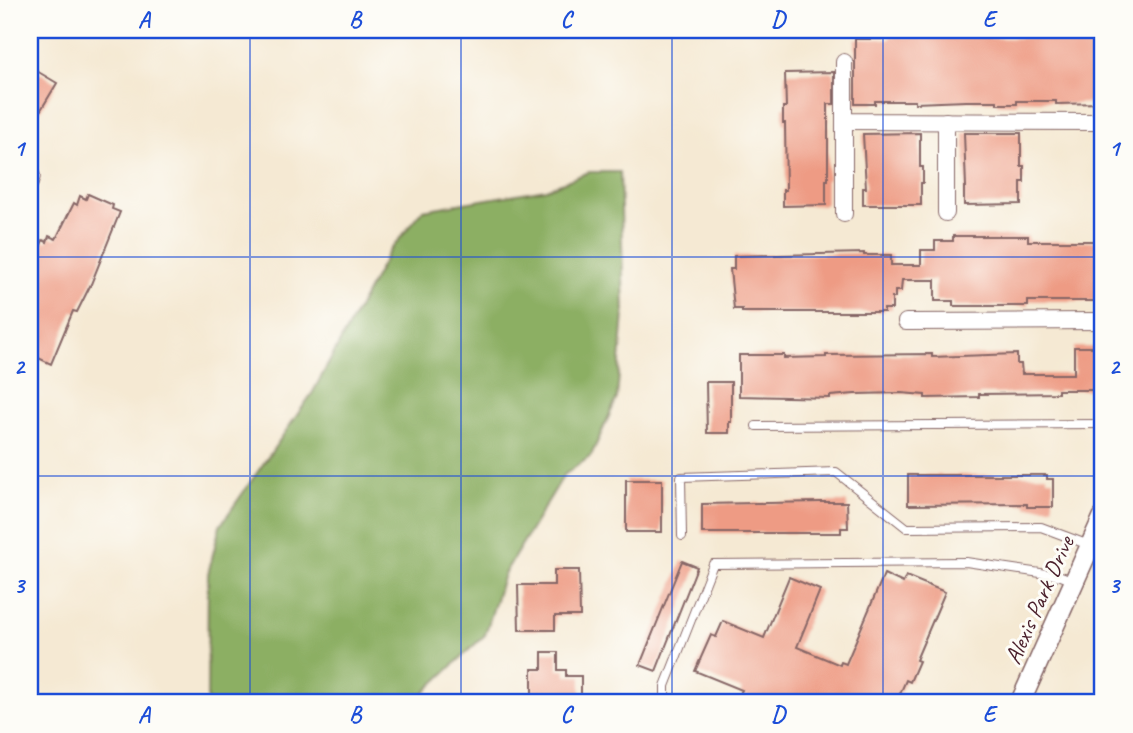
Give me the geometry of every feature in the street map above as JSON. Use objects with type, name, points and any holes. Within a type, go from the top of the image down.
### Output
[{"type":"street","points":[[844,62],[844,214]]},
{"type":"street","points":[[844,121],[1103,122]]},
{"type":"street","points":[[946,121],[946,213]]},
{"type":"street","points":[[906,322],[1103,321]]},
{"type":"street","name":"Alexis Park Drive","points":[[1020,703],[1103,517]]},
{"type":"lane","points":[[755,426],[1103,424]]},
{"type":"lane","points":[[682,536],[681,477],[836,472],[907,528],[1041,527],[1090,546]]},
{"type":"lane","points":[[665,703],[665,686],[713,564],[966,562],[1061,576],[1074,581]]},
{"type":"green space","points":[[589,172],[620,172],[624,314],[617,398],[591,456],[564,475],[504,574],[485,635],[413,703],[207,703],[208,574],[220,526],[313,392],[388,253],[423,210],[546,189]]},
{"type":"building","points":[[950,35],[1103,39],[1103,103],[875,101],[875,104],[855,104],[855,39],[890,39],[890,36],[950,38]]},
{"type":"building","points":[[30,67],[57,83],[30,128]]},
{"type":"building","points":[[834,72],[834,104],[828,104],[826,205],[783,206],[783,190],[786,190],[783,123],[783,107],[786,107],[785,73]]},
{"type":"building","points":[[920,133],[920,167],[923,167],[921,205],[863,205],[863,188],[866,188],[863,134]]},
{"type":"building","points":[[964,133],[1021,133],[1024,182],[1021,182],[1021,204],[964,205]]},
{"type":"building","points":[[88,194],[113,205],[112,209],[120,212],[91,284],[77,312],[73,311],[51,364],[30,354],[30,271],[43,240],[47,242],[49,236],[56,239],[74,203],[77,205],[80,196],[86,199]]},
{"type":"building","points":[[953,236],[1028,236],[1028,241],[1103,241],[1103,301],[1028,301],[1028,306],[953,306],[953,301],[935,301],[935,280],[902,280],[901,291],[895,291],[895,298],[892,298],[892,309],[884,309],[884,312],[742,312],[742,309],[734,309],[730,269],[734,269],[734,256],[864,253],[891,255],[891,265],[921,265],[921,250],[935,250],[935,241],[953,241]]},
{"type":"building","points":[[1074,347],[1102,347],[1102,375],[1098,375],[1098,390],[925,398],[925,395],[901,393],[855,394],[830,398],[739,396],[739,355],[784,355],[784,358],[826,355],[932,354],[932,357],[1017,354],[1017,364],[1021,364],[1022,374],[1074,374]]},
{"type":"building","points":[[706,382],[731,382],[729,433],[707,433]]},
{"type":"building","points":[[908,475],[1047,475],[1047,479],[1053,479],[1053,507],[1027,507],[1027,504],[908,505]]},
{"type":"building","points":[[626,480],[662,480],[662,532],[626,532]]},
{"type":"building","points":[[847,502],[848,528],[841,528],[841,533],[702,533],[702,504]]},
{"type":"building","points":[[682,561],[697,567],[656,671],[640,665]]},
{"type":"building","points":[[554,570],[579,570],[580,616],[555,616],[555,630],[519,630],[518,585],[554,585]]},
{"type":"building","points":[[884,574],[903,583],[906,576],[945,592],[916,660],[919,661],[910,682],[906,680],[896,703],[749,703],[751,698],[740,694],[742,690],[695,671],[711,635],[716,637],[723,621],[764,638],[789,577],[820,590],[797,647],[840,665],[841,662],[846,664]]},
{"type":"building","points":[[542,652],[558,652],[558,670],[566,670],[566,676],[581,676],[581,701],[532,701],[532,669],[542,669]]}]
